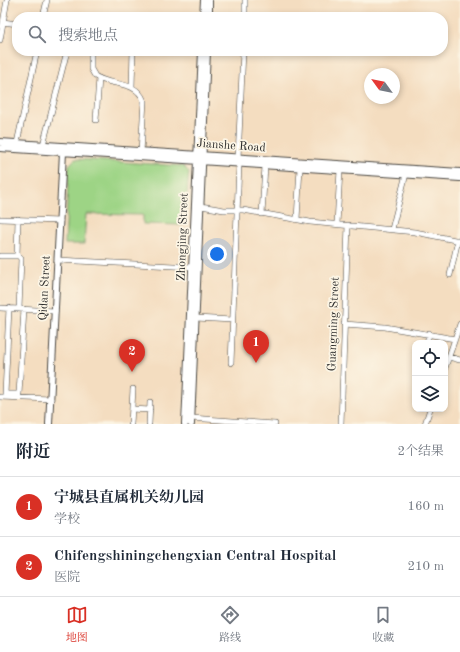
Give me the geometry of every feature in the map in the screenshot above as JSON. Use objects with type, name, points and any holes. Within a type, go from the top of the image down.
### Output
[{"type":"main road","points":[[203,12],[204,0]]},
{"type":"main road","points":[[209,12],[210,0]]},
{"type":"main road","name":"Zhongjing Street","points":[[191,421],[201,206],[200,159],[202,56]]},
{"type":"main road","name":"Zhongjing Street","points":[[185,424],[193,267],[207,56]]},
{"type":"main road","name":"Jianshe Road","points":[[0,142],[141,152],[200,159]]},
{"type":"main road","name":"Jianshe Road","points":[[0,148],[460,172]]},
{"type":"main road","name":"Qidan Street","points":[[49,424],[63,152]]},
{"type":"main road","name":"Jianshe Road","points":[[239,161],[265,166],[460,178]]},
{"type":"street","points":[[0,40],[3,22],[2,12],[6,0]]},
{"type":"street","points":[[44,12],[47,0]]},
{"type":"street","points":[[245,0],[245,12]]},
{"type":"street","points":[[3,22],[12,23]]},
{"type":"street","points":[[17,143],[36,56]]},
{"type":"street","points":[[43,145],[66,56]]},
{"type":"street","points":[[91,56],[92,72],[99,78],[132,87],[137,90],[144,101],[141,152]]},
{"type":"street","points":[[132,87],[133,56]]},
{"type":"street","points":[[231,363],[243,56]]},
{"type":"street","points":[[96,120],[99,78]]},
{"type":"street","points":[[262,214],[265,166]]},
{"type":"street","points":[[297,219],[300,168]]},
{"type":"street","points":[[336,224],[340,170]]},
{"type":"street","points":[[392,229],[406,174]]},
{"type":"street","points":[[201,206],[336,224],[392,229],[459,240],[450,275]]},
{"type":"street","points":[[0,219],[60,221]]},
{"type":"street","points":[[10,308],[5,394],[19,394],[21,260],[17,256],[18,220]]},
{"type":"street","name":"Guangming Street","points":[[341,424],[348,225]]},
{"type":"street","points":[[0,256],[17,256]]},
{"type":"street","points":[[58,260],[193,267]]},
{"type":"street","points":[[0,308],[55,311]]},
{"type":"street","points":[[196,318],[232,320]]},
{"type":"street","points":[[344,324],[385,327],[429,333],[455,339]]},
{"type":"street","points":[[460,324],[449,357],[460,360]]},
{"type":"street","points":[[428,340],[429,333]]},
{"type":"street","points":[[131,424],[133,389]]},
{"type":"street","points":[[0,397],[51,399]]},
{"type":"street","points":[[149,424],[150,402]]},
{"type":"street","points":[[132,409],[150,410]]},
{"type":"street","points":[[425,424],[429,412]]},
{"type":"street","points":[[191,421],[275,424]]},
{"type":"green space","points":[[75,159],[183,166],[189,172],[184,225],[143,224],[143,215],[86,214],[84,244],[65,244],[69,165]]},
{"type":"place","name":"宁城县直属机关幼儿园","points":[[256,363]]},
{"type":"place","name":"Chifengshiningchengxian Central Hospital","points":[[132,372]]}]
